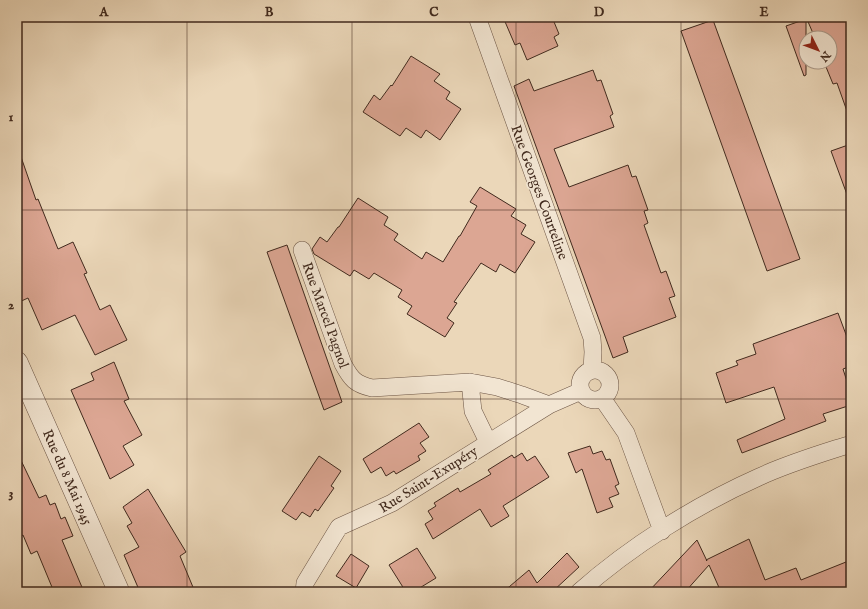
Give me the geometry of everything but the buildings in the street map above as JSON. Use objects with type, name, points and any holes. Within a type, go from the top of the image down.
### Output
[{"type":"street","name":"Rue Georges Courteline","points":[[477,17],[592,338],[592,370]]},
{"type":"street","name":"Rue Marcel Pagnol","points":[[302,250],[343,364],[349,375],[356,383],[372,388],[470,382],[497,387],[549,405]]},
{"type":"street","name":"Rue du 8 Mai 1945","points":[[17,362],[119,592]]},
{"type":"street","points":[[592,370],[603,372],[607,375],[610,381],[609,391],[602,398],[596,400],[584,396],[581,391],[580,380],[587,371],[592,370]]},
{"type":"street","points":[[470,382],[473,411],[488,442]]},
{"type":"street","name":"Rue Saint-Exupéry","points":[[304,592],[305,583],[340,527],[392,503],[549,405],[581,391]]},
{"type":"street","points":[[602,398],[626,433],[662,531]]},
{"type":"street","points":[[579,592],[662,531],[712,501],[760,476],[851,444]]}]
